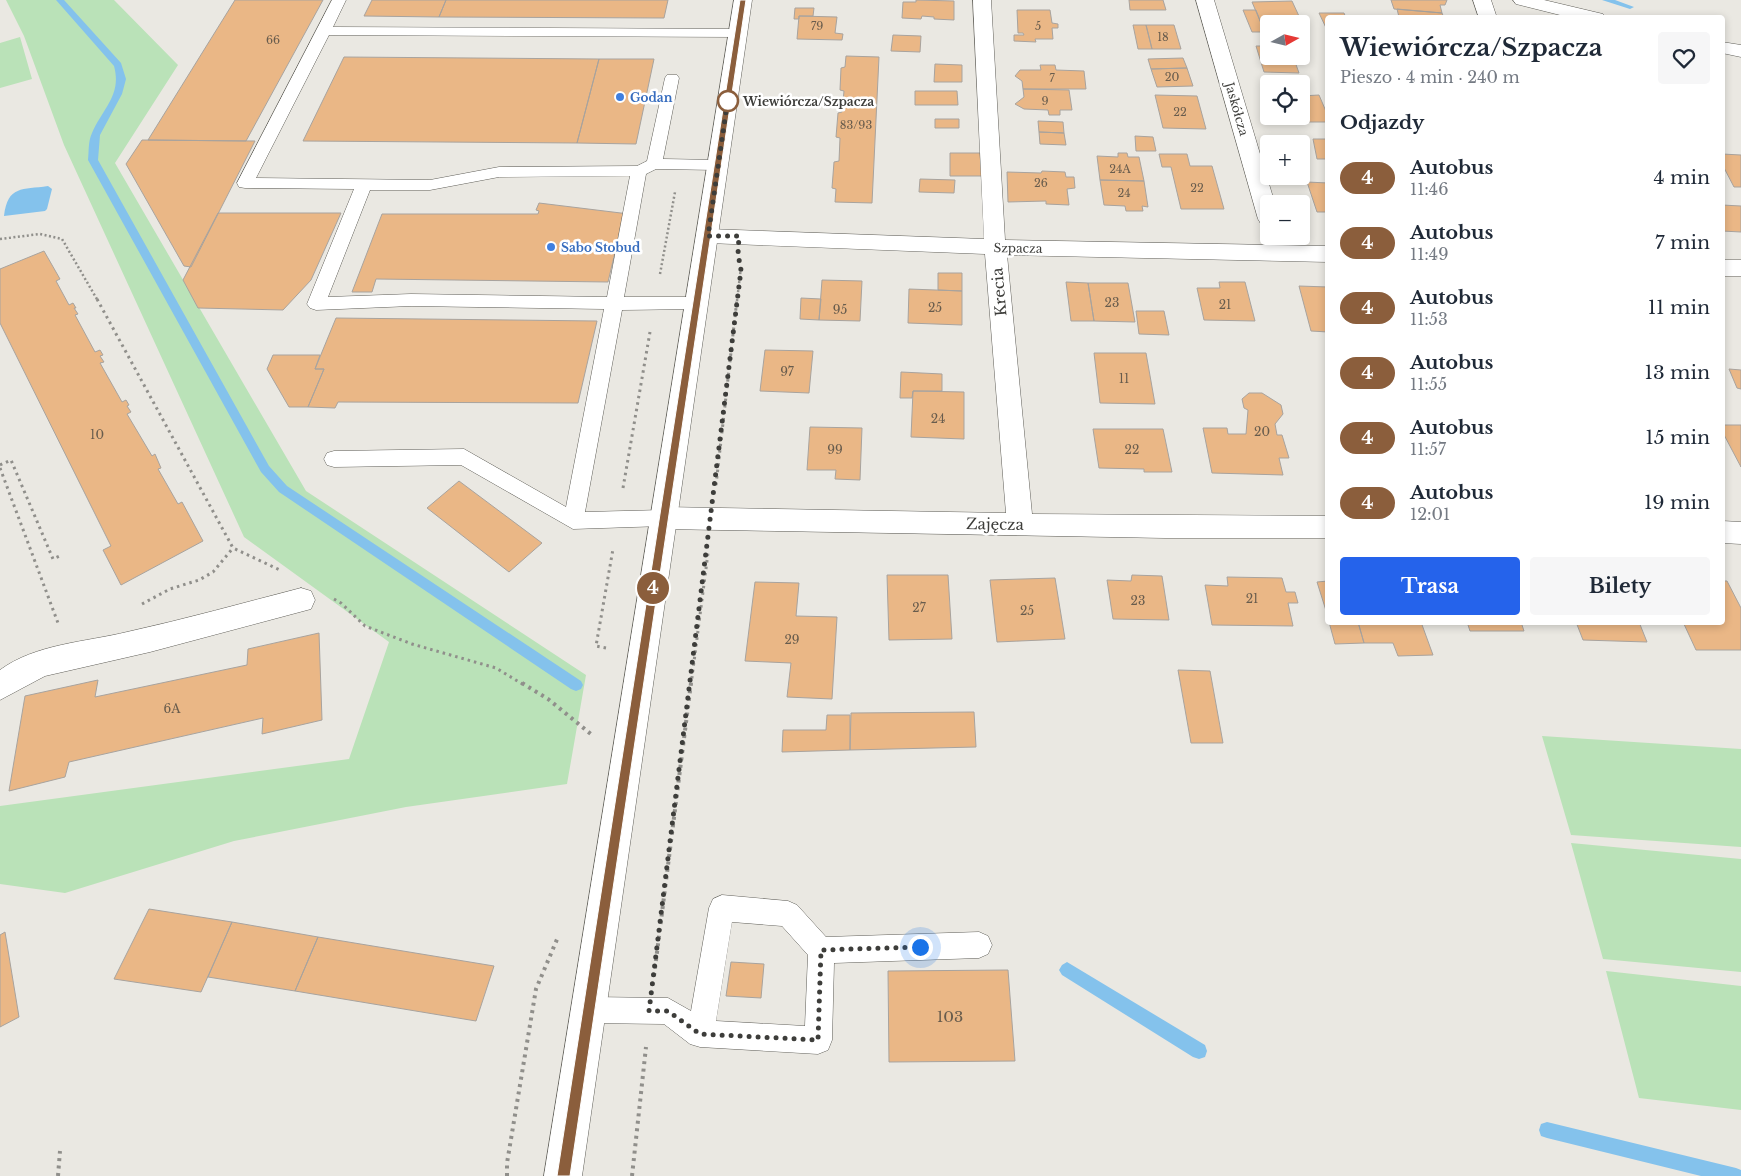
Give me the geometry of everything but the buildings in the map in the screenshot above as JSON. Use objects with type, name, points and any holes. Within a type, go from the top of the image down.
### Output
[{"type":"street","points":[[563,1176],[743,0]]},
{"type":"street","name":"Krecia","points":[[982,0],[995,247],[1020,524]]},
{"type":"street","name":"Jaskółcza","points":[[1205,0],[1262,195]]},
{"type":"street","points":[[1482,0],[1487,15]]},
{"type":"street","points":[[1522,0],[1584,15]]},
{"type":"street","points":[[1725,48],[1741,51]]},
{"type":"street","name":"Szpacza","points":[[708,236],[995,247],[1260,244]]},
{"type":"street","name":"Szpacza","points":[[1281,245],[1325,253]]},
{"type":"street","points":[[1725,268],[1741,268]]},
{"type":"street","name":"Zajęcza","points":[[663,518],[1325,527]]},
{"type":"street","points":[[1725,532],[1741,533]]},
{"type":"street","points":[[0,687],[10,678],[43,664],[129,645],[301,600]]},
{"type":"lane","points":[[339,0],[244,183],[430,185],[499,172],[646,168],[684,163],[718,165]]},
{"type":"lane","points":[[324,31],[738,33]]},
{"type":"lane","points":[[573,521],[613,304],[646,168],[672,78]]},
{"type":"lane","points":[[364,184],[316,304],[368,300],[613,304],[697,303]]},
{"type":"lane","points":[[334,459],[464,457],[573,521],[663,518]]},
{"type":"lane","points":[[589,1010],[668,1011],[700,1034],[818,1040],[821,950],[788,914],[722,908],[700,1034]]},
{"type":"lane","points":[[821,950],[979,945]]},
{"type":"path","points":[[613,649],[596,646],[675,190],[684,163]]},
{"type":"path","points":[[0,239],[23,234],[43,234],[61,239],[71,252],[233,548],[268,564]]},
{"type":"path","points":[[632,1176],[649,1011],[712,519],[741,270],[738,254],[739,236]]},
{"type":"path","points":[[59,624],[0,467],[11,460],[53,559],[62,555]]},
{"type":"path","points":[[129,645],[129,626],[133,613],[139,605],[170,589],[200,580],[213,572],[233,548]]},
{"type":"path","points":[[341,602],[365,626],[412,644],[496,668],[548,699],[598,740]]},
{"type":"path","points":[[507,1176],[536,990],[558,936]]},
{"type":"path","points":[[58,1176],[60,1151]]},
{"type":"green space","points":[[6,0],[114,0],[178,65],[115,163],[306,491],[586,675],[567,784],[406,807],[234,841],[65,893],[0,884],[0,806],[349,759],[389,642],[244,537],[64,145],[24,36]]},
{"type":"green space","points":[[20,37],[32,79],[0,88],[0,43]]},
{"type":"green space","points":[[1542,736],[1741,749],[1741,847],[1571,835]]},
{"type":"green space","points":[[1571,843],[1741,859],[1741,972],[1603,959]]},
{"type":"green space","points":[[1606,971],[1741,986],[1741,1110],[1639,1098]]},
{"type":"water","points":[[48,186],[52,189],[45,211],[4,216],[6,206],[13,194],[24,189]]},
{"type":"waterway","points":[[60,0],[118,65],[122,79],[118,94],[95,135],[93,160],[265,469],[283,489],[576,685]]},
{"type":"waterway","points":[[1606,0],[1630,7]]},
{"type":"waterway","points":[[1067,970],[1199,1051]]},
{"type":"waterway","points":[[1547,1130],[1736,1176]]},
{"type":"bus line","name":"4","points":[[563,1176],[743,0]]},
{"type":"place","name":"Godan","points":[[620,97]]},
{"type":"place","name":"Wiewiórcza/Szpacza","points":[[728,101]]},
{"type":"place","name":"Sabo Stobud","points":[[551,247]]},
{"type":"route","points":[[728,101],[728,98],[708,236],[739,236],[738,254],[741,270],[712,519],[649,1011],[668,1011],[700,1034],[818,1040],[821,950],[920,947]]}]
